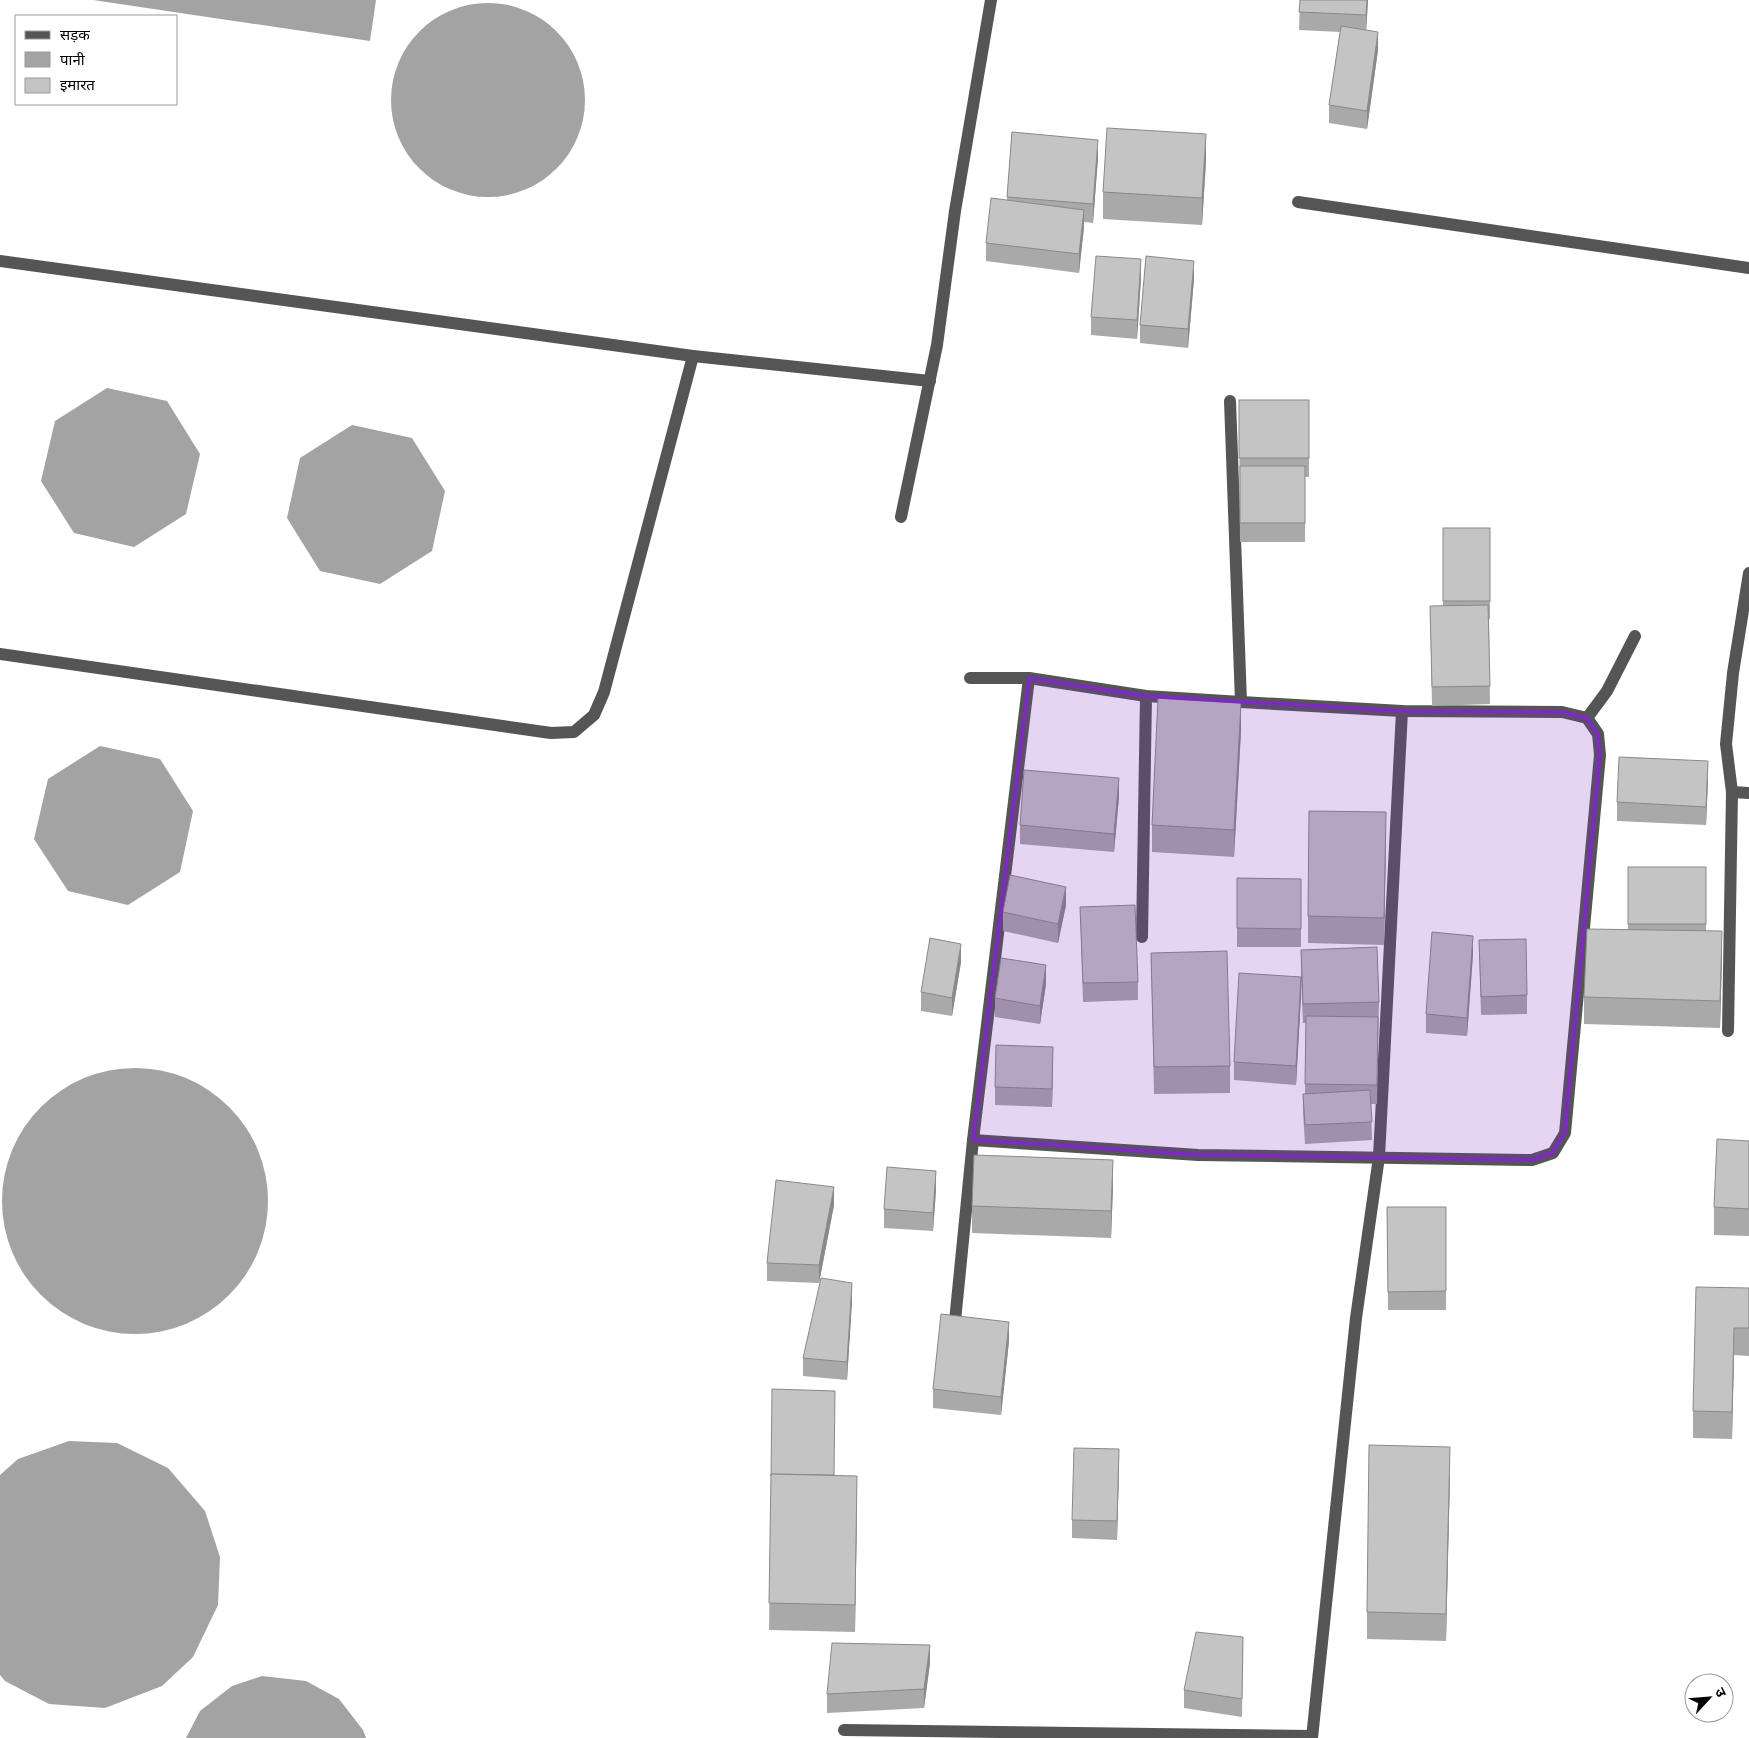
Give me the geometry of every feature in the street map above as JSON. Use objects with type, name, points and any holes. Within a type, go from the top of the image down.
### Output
[{"type":"street","points":[[900,517],[937,345],[955,211],[991,0]]},
{"type":"street","points":[[1298,202],[1749,268]]},
{"type":"street","points":[[0,261],[694,356],[930,381]]},
{"type":"street","points":[[0,654],[551,734],[574,732],[594,715],[604,692],[694,356]]},
{"type":"street","points":[[1230,401],[1241,702]]},
{"type":"street","points":[[1728,1032],[1732,792],[1726,744],[1733,673],[1749,573]]},
{"type":"street","points":[[1587,718],[1607,691],[1635,636]]},
{"type":"street","points":[[970,678],[1029,678],[1146,696],[1241,702],[1402,711],[1562,712],[1587,718],[1598,734],[1600,755],[1565,1133],[1553,1153],[1532,1160],[1198,1155],[973,1140]]},
{"type":"street","points":[[955,1321],[973,1140],[1029,678]]},
{"type":"street","points":[[1142,937],[1146,696]]},
{"type":"street","points":[[844,1730],[1312,1737],[1356,1318],[1379,1157],[1402,711]]},
{"type":"street","points":[[1732,792],[1749,793]]},
{"type":"highlighted area","points":[[1029,678],[1146,696],[1402,711],[1562,712],[1587,718],[1598,734],[1600,755],[1565,1133],[1553,1153],[1532,1160],[1198,1155],[973,1140]]},
{"type":"water","points":[[93,0],[376,0],[370,41]]},
{"type":"water","points":[[488,3],[507,5],[525,10],[542,19],[557,31],[569,46],[578,63],[583,81],[585,100],[583,119],[578,137],[569,154],[557,169],[542,181],[525,190],[507,195],[488,197],[469,195],[451,190],[434,181],[419,169],[407,154],[398,137],[393,119],[391,100],[393,81],[398,63],[407,46],[419,31],[434,19],[451,10],[469,5]]},
{"type":"water","points":[[107,388],[167,401],[200,454],[186,514],[134,547],[74,533],[41,481],[55,421]]},
{"type":"water","points":[[352,425],[412,438],[445,491],[432,551],[380,584],[320,571],[287,518],[300,458]]},
{"type":"water","points":[[100,746],[160,759],[193,811],[180,872],[128,905],[68,891],[34,839],[48,779]]},
{"type":"water","points":[[135,1068],[161,1071],[186,1079],[209,1091],[229,1107],[245,1127],[257,1150],[265,1175],[268,1201],[265,1227],[257,1252],[245,1275],[229,1295],[209,1311],[186,1323],[161,1331],[135,1334],[109,1331],[84,1323],[61,1311],[41,1295],[25,1275],[13,1252],[5,1227],[2,1201],[5,1175],[13,1150],[25,1127],[41,1107],[61,1091],[84,1079],[109,1071]]},
{"type":"water","points":[[69,1441],[117,1443],[168,1468],[205,1511],[220,1557],[218,1605],[193,1657],[162,1686],[105,1708],[49,1704],[5,1681],[0,1675],[0,1475],[18,1459]]},
{"type":"water","points":[[262,1676],[306,1681],[339,1699],[363,1730],[366,1738],[186,1738],[200,1711],[232,1686]]},
{"type":"building","points":[[1300,0],[1367,0],[1366,15],[1299,12]]},
{"type":"building","points":[[1341,26],[1378,32],[1367,111],[1329,105]]},
{"type":"building","points":[[1107,128],[1206,134],[1202,198],[1103,192]]},
{"type":"building","points":[[1012,132],[1098,140],[1093,204],[1007,197]]},
{"type":"building","points":[[991,198],[1084,210],[1079,254],[986,243]]},
{"type":"building","points":[[1096,256],[1141,259],[1137,320],[1091,317]]},
{"type":"building","points":[[1146,256],[1194,261],[1188,329],[1140,325]]},
{"type":"building","points":[[1239,400],[1309,400],[1309,458],[1239,458]]},
{"type":"building","points":[[1240,466],[1305,466],[1305,523],[1240,523]]},
{"type":"building","points":[[1443,528],[1490,528],[1490,601],[1443,601]]},
{"type":"building","points":[[1488,605],[1490,686],[1432,687],[1430,606]]},
{"type":"building","points":[[1158,698],[1241,703],[1234,830],[1152,825]]},
{"type":"building","points":[[1619,757],[1708,761],[1706,807],[1617,802]]},
{"type":"building","points":[[1024,770],[1119,778],[1114,834],[1020,825]]},
{"type":"building","points":[[1309,811],[1386,812],[1384,918],[1308,916]]},
{"type":"building","points":[[1628,867],[1706,867],[1706,924],[1628,924]]},
{"type":"building","points":[[1010,875],[1066,887],[1058,924],[1003,912]]},
{"type":"building","points":[[1237,878],[1301,879],[1301,929],[1237,928]]},
{"type":"building","points":[[1135,905],[1138,982],[1083,983],[1080,907]]},
{"type":"building","points":[[1587,929],[1722,931],[1720,1001],[1584,997]]},
{"type":"building","points":[[1432,932],[1473,936],[1467,1018],[1426,1014]]},
{"type":"building","points":[[930,938],[961,944],[952,998],[921,992]]},
{"type":"building","points":[[1526,939],[1527,995],[1481,997],[1479,940]]},
{"type":"building","points":[[1377,947],[1379,1002],[1303,1004],[1301,950]]},
{"type":"building","points":[[1227,951],[1230,1066],[1154,1067],[1151,953]]},
{"type":"building","points":[[1001,958],[1046,965],[1040,1006],[995,998]]},
{"type":"building","points":[[1239,973],[1301,977],[1296,1066],[1234,1062]]},
{"type":"building","points":[[1306,1016],[1378,1017],[1377,1085],[1305,1084]]},
{"type":"building","points":[[996,1045],[1053,1047],[1052,1089],[995,1087]]},
{"type":"building","points":[[1370,1090],[1372,1122],[1305,1125],[1303,1094]]},
{"type":"building","points":[[1717,1139],[1749,1141],[1749,1209],[1714,1207]]},
{"type":"building","points":[[974,1155],[1113,1160],[1111,1211],[972,1206]]},
{"type":"building","points":[[887,1167],[936,1171],[933,1213],[884,1209]]},
{"type":"building","points":[[776,1180],[834,1187],[819,1265],[767,1263]]},
{"type":"building","points":[[1387,1207],[1446,1207],[1446,1291],[1388,1292]]},
{"type":"building","points":[[821,1278],[852,1283],[847,1362],[803,1358]]},
{"type":"building","points":[[1696,1287],[1749,1288],[1749,1328],[1734,1328],[1732,1412],[1693,1411]]},
{"type":"building","points":[[941,1314],[1009,1322],[1001,1397],[933,1389]]},
{"type":"building","points":[[772,1389],[835,1391],[834,1475],[771,1474]]},
{"type":"building","points":[[1369,1445],[1450,1447],[1446,1614],[1367,1612]]},
{"type":"building","points":[[1074,1448],[1119,1449],[1117,1521],[1072,1520]]},
{"type":"building","points":[[771,1474],[857,1476],[855,1605],[769,1603]]},
{"type":"building","points":[[1196,1632],[1243,1637],[1242,1699],[1184,1690]]},
{"type":"building","points":[[832,1643],[930,1645],[924,1689],[827,1694]]}]
